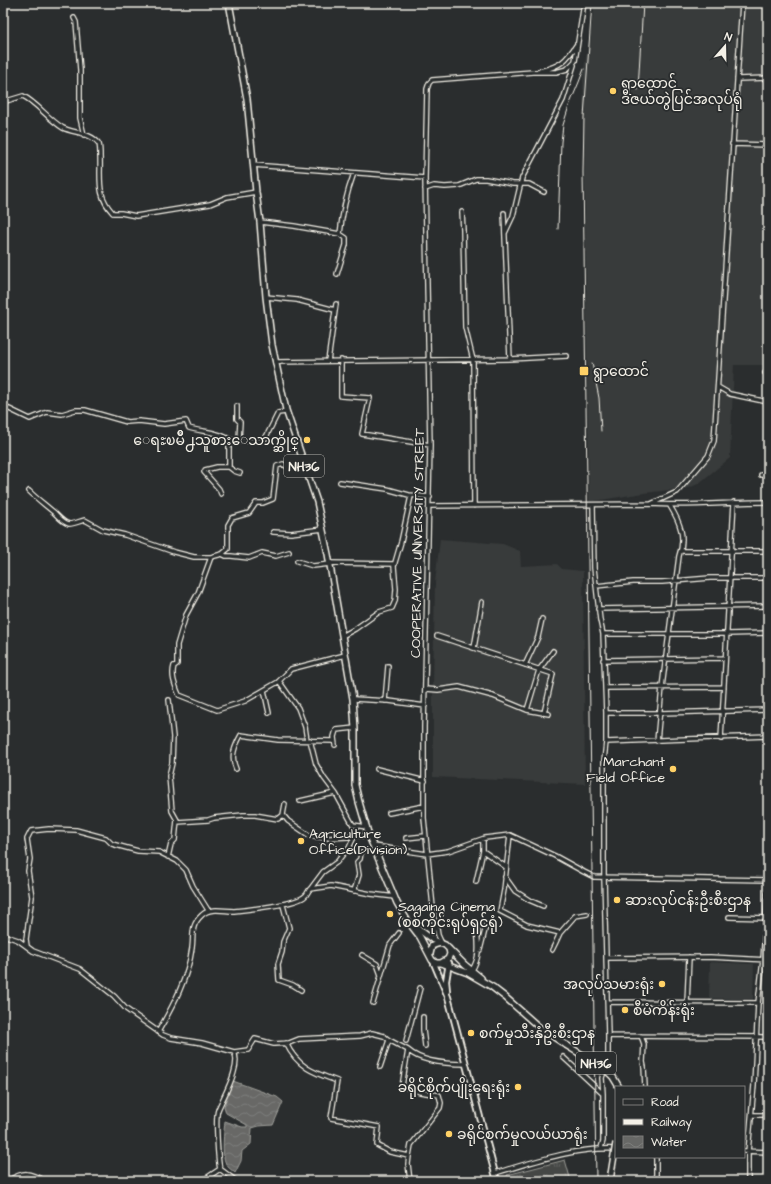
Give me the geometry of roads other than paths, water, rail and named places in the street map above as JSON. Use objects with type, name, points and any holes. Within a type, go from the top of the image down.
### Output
[{"type":"highway","name":"NH36","points":[[229,3],[247,99],[266,297],[275,362],[286,412],[316,502],[330,563],[353,699],[356,785],[359,802],[369,836],[395,897],[407,920],[420,937],[431,957],[436,963],[441,963],[468,973],[494,988]]},
{"type":"highway","name":"NH36","points":[[407,920],[433,940],[445,945],[540,1028],[605,1069],[613,1077],[618,1086]]},
{"type":"highway","points":[[431,957],[431,948],[434,945],[445,945],[450,951],[449,956],[446,961],[441,963]]},
{"type":"highway","points":[[610,1181],[615,1148]]},
{"type":"main road","points":[[449,956],[446,981],[448,997],[497,1181]]},
{"type":"main road","points":[[431,957],[448,997]]},
{"type":"street","points":[[504,233],[513,216],[521,184],[563,100],[575,61],[584,3]]},
{"type":"street","points":[[651,504],[677,492],[708,456],[714,441],[742,3]]},
{"type":"street","points":[[74,18],[76,22],[80,70],[80,118],[84,135]]},
{"type":"street","points":[[533,72],[549,69],[567,60],[578,43]]},
{"type":"street","points":[[533,72],[562,71],[572,66],[575,61]]},
{"type":"street","name":"COOPERATIVE UNIVERSITY STREET","points":[[431,948],[434,924],[425,836],[424,806],[430,497],[429,360],[425,189],[427,89],[432,80],[533,72]]},
{"type":"street","points":[[737,79],[768,78]]},
{"type":"street","points":[[3,102],[22,96],[31,100],[39,110],[63,128],[94,138],[100,145],[101,194],[107,206],[113,213],[136,216],[210,204],[227,197],[256,192]]},
{"type":"street","points":[[732,144],[768,145]]},
{"type":"street","points":[[253,165],[425,178]]},
{"type":"street","points":[[340,234],[341,220],[354,173]]},
{"type":"street","points":[[425,189],[434,186],[459,186],[476,180],[492,180],[513,184],[529,184],[544,192]]},
{"type":"street","points":[[462,212],[464,230],[465,327],[473,360],[474,506]]},
{"type":"street","points":[[504,213],[510,359]]},
{"type":"street","points":[[260,222],[340,234],[346,238],[347,241],[337,274]]},
{"type":"street","points":[[266,297],[298,300],[335,310]]},
{"type":"street","points":[[328,361],[336,304]]},
{"type":"street","points":[[275,362],[341,360],[473,360],[567,356]]},
{"type":"street","points":[[341,360],[341,396],[370,398],[362,434],[430,444]]},
{"type":"street","points":[[718,387],[730,394],[768,402]]},
{"type":"street","points":[[3,406],[30,419],[47,412],[62,414],[75,410],[85,410],[127,422],[140,421],[164,424],[186,421],[189,428],[219,434],[229,440],[264,441],[278,413],[286,412]]},
{"type":"street","points":[[237,406],[237,419],[240,422],[239,440]]},
{"type":"street","points":[[229,440],[229,467]]},
{"type":"street","points":[[29,492],[37,500],[54,511],[57,517],[66,523],[70,524],[85,520],[103,530],[125,534],[174,552],[194,557],[211,557],[222,554],[228,549],[228,525],[232,518],[249,513],[256,503],[263,503],[273,499],[277,466],[283,464],[286,466],[303,462]]},
{"type":"street","points":[[221,494],[219,489],[204,472],[205,470],[229,467],[240,473]]},
{"type":"street","points":[[761,474],[768,475]]},
{"type":"street","points":[[340,482],[387,489],[412,496],[430,497]]},
{"type":"street","points":[[342,636],[355,629],[379,612],[392,608],[396,589],[395,564],[402,542],[412,496]]},
{"type":"street","points":[[429,506],[651,504],[670,506],[734,502],[768,502]]},
{"type":"street","points":[[721,739],[734,502]]},
{"type":"street","points":[[593,505],[594,568],[598,609],[603,634],[606,712],[606,742],[604,761],[604,877],[608,1002],[608,1058],[602,1078],[603,1141],[601,1148]]},
{"type":"street","points":[[657,741],[665,659],[679,556],[683,538],[677,518],[670,506]]},
{"type":"street","points":[[273,532],[291,533],[323,529]]},
{"type":"street","points":[[681,551],[768,551]]},
{"type":"street","points":[[222,554],[226,556],[250,558],[262,553],[276,556],[289,552]]},
{"type":"street","points":[[211,557],[198,593],[186,615],[177,645],[177,664],[174,666],[172,672],[179,695],[217,710],[245,701],[280,681],[291,669],[345,655]]},
{"type":"street","points":[[297,561],[313,566],[321,566],[330,563],[395,564]]},
{"type":"street","points":[[596,586],[633,582],[768,578]]},
{"type":"street","points":[[474,648],[482,602]]},
{"type":"street","points":[[598,609],[768,606]]},
{"type":"street","points":[[525,665],[538,637],[542,618]]},
{"type":"street","points":[[603,634],[768,633]]},
{"type":"street","points":[[437,636],[553,674],[544,714]]},
{"type":"street","points":[[527,710],[539,670],[553,651]]},
{"type":"street","points":[[603,660],[725,658]]},
{"type":"street","points":[[385,701],[388,666]]},
{"type":"street","points":[[280,681],[298,708],[316,764],[324,778],[335,793],[353,825],[367,827]]},
{"type":"street","points":[[605,688],[724,687]]},
{"type":"street","points":[[426,689],[438,690],[459,688],[493,696],[527,710],[549,714]]},
{"type":"street","points":[[264,690],[269,713]]},
{"type":"street","points":[[353,699],[425,706]]},
{"type":"street","points":[[168,857],[171,844],[175,840],[177,822],[172,811],[169,776],[172,763],[173,736],[169,700]]},
{"type":"street","points":[[606,712],[660,713],[768,710]]},
{"type":"street","points":[[236,769],[233,762],[234,748],[241,735],[278,740],[309,740],[334,743],[336,730],[355,728]]},
{"type":"street","points":[[606,742],[721,739],[768,736]]},
{"type":"street","points":[[377,769],[425,781]]},
{"type":"street","points":[[300,801],[335,793]]},
{"type":"street","points":[[177,822],[208,820],[243,815],[255,815],[278,819],[283,815],[286,804]]},
{"type":"street","points":[[389,813],[424,806]]},
{"type":"street","points":[[283,815],[288,821],[310,836],[329,838],[355,835],[369,836]]},
{"type":"street","points":[[27,946],[26,939],[32,897],[28,871],[30,859],[27,839],[31,831],[49,829],[76,830],[106,838],[112,844],[138,850],[160,852],[177,861],[186,870],[193,886],[208,910]]},
{"type":"street","points":[[158,1032],[180,990],[192,948],[194,923],[202,914],[208,910],[234,911],[282,905],[303,898],[323,872],[337,862],[348,850],[355,835]]},
{"type":"street","points":[[510,835],[500,910],[501,912],[527,925],[560,933]]},
{"type":"street","points":[[374,846],[427,854],[448,851],[483,839],[510,835],[548,852],[592,876],[768,880],[763,960],[758,1003],[752,1115],[746,1152],[748,1181]]},
{"type":"street","points":[[406,838],[425,836]]},
{"type":"street","points":[[476,882],[483,851],[483,839]]},
{"type":"street","points":[[483,851],[506,867]]},
{"type":"street","points":[[354,891],[359,875],[358,862],[361,853]]},
{"type":"street","points":[[505,877],[515,890],[529,900],[543,906]]},
{"type":"street","points":[[310,889],[331,886],[395,897]]},
{"type":"street","points":[[282,905],[289,928],[283,942],[282,952],[278,964],[279,980],[293,985],[301,990]]},
{"type":"street","name":"COOPERATIVE UNIVERSITY STREET","points":[[433,907],[438,935],[445,945]]},
{"type":"street","points":[[552,950],[560,933],[575,916],[587,914]]},
{"type":"street","points":[[728,917],[766,918]]},
{"type":"street","points":[[472,970],[476,963],[486,926]]},
{"type":"street","points":[[477,927],[479,953]]},
{"type":"street","points":[[373,1003],[390,945],[399,933]]},
{"type":"street","points":[[3,935],[18,940],[33,951],[80,969],[114,996],[126,1009],[158,1032],[171,1038],[202,1043],[234,1052],[248,1050],[255,1039],[274,1044],[317,1038],[339,1038],[372,1033],[384,1036],[412,1053],[440,1062],[466,1064]]},
{"type":"street","points":[[362,955],[377,964],[381,976]]},
{"type":"street","points":[[606,958],[710,957],[768,960]]},
{"type":"street","points":[[687,1003],[689,958]]},
{"type":"street","points":[[406,1042],[420,988]]},
{"type":"street","points":[[608,1002],[758,1003]]},
{"type":"street","points":[[423,1016],[425,1046]]},
{"type":"street","points":[[608,1036],[768,1037]]},
{"type":"street","points":[[641,1036],[644,1044],[642,1062],[644,1067],[645,1086]]},
{"type":"street","points":[[380,1068],[389,1040]]},
{"type":"street","points":[[286,1043],[290,1052],[303,1066],[337,1081],[331,1118],[379,1127],[377,1145],[390,1152],[408,1156]]},
{"type":"street","points":[[408,1050],[402,1086],[420,1092],[439,1095],[441,1103],[440,1108],[410,1146],[408,1156],[410,1181]]},
{"type":"street","points":[[220,1169],[217,1112],[233,1075],[236,1061],[234,1052]]},
{"type":"street","points":[[563,1058],[603,1094]]},
{"type":"street","points":[[752,1115],[768,1115]]},
{"type":"street","points":[[495,1174],[545,1159],[592,1149],[615,1149]]},
{"type":"street","points":[[746,1152],[768,1152]]},
{"type":"street","points":[[656,1158],[656,1181]]},
{"type":"street","points":[[202,1181],[220,1169]]},
{"type":"street","points":[[220,1169],[236,1181]]},
{"type":"street","points":[[8,1181],[25,1173],[32,1174],[45,1181]]},
{"type":"water","points":[[233,1081],[277,1097],[283,1102],[273,1125],[252,1128],[251,1144],[242,1151],[241,1161],[235,1173],[228,1167],[224,1160],[223,1143],[225,1121],[242,1127],[247,1127],[247,1125],[226,1113],[224,1106]]},
{"type":"railway","points":[[592,3],[584,117],[583,172],[596,1181]]},
{"type":"railway","points":[[638,90],[643,3]]},
{"type":"railway","points":[[558,229],[563,125],[584,69]]},
{"type":"railway","points":[[592,363],[599,398],[601,431]]},
{"type":"place","name":"ရွာထောင် ဒီဇယ်တွဲပြင်အလုပ်ရုံ","points":[[613,91]]},
{"type":"place","name":"ရွာထောင်","points":[[584,371]]},
{"type":"place","name":"ေရႊၿမိဳ႕သူစားေသာက္ဆိုင္","points":[[307,440]]},
{"type":"place","name":"Marchant Field Office","points":[[673,769]]},
{"type":"place","name":"Agriculture Office(Division)","points":[[301,841]]},
{"type":"place","name":"ဆားလုပ်ငန်းဦးစီးဌာန","points":[[617,900]]},
{"type":"place","name":"Sagaing Cinema (စစ်ကိုင်းရုပ်ရှင်ရုံ)","points":[[390,914]]},
{"type":"place","name":"အလုပ်သမားရုံး","points":[[662,984]]},
{"type":"place","name":"စီမံကိန်းရုံး‌","points":[[625,1010]]},
{"type":"place","name":"စက်မှုသီးနှံဦးစီးဌာန","points":[[471,1033]]},
{"type":"place","name":"ခရိုင်စိုက်ပျိုးရေးရုံး","points":[[518,1087]]},
{"type":"place","name":"ခရိုင်စက်မှုလယ်ယာရုံး","points":[[449,1134]]}]
